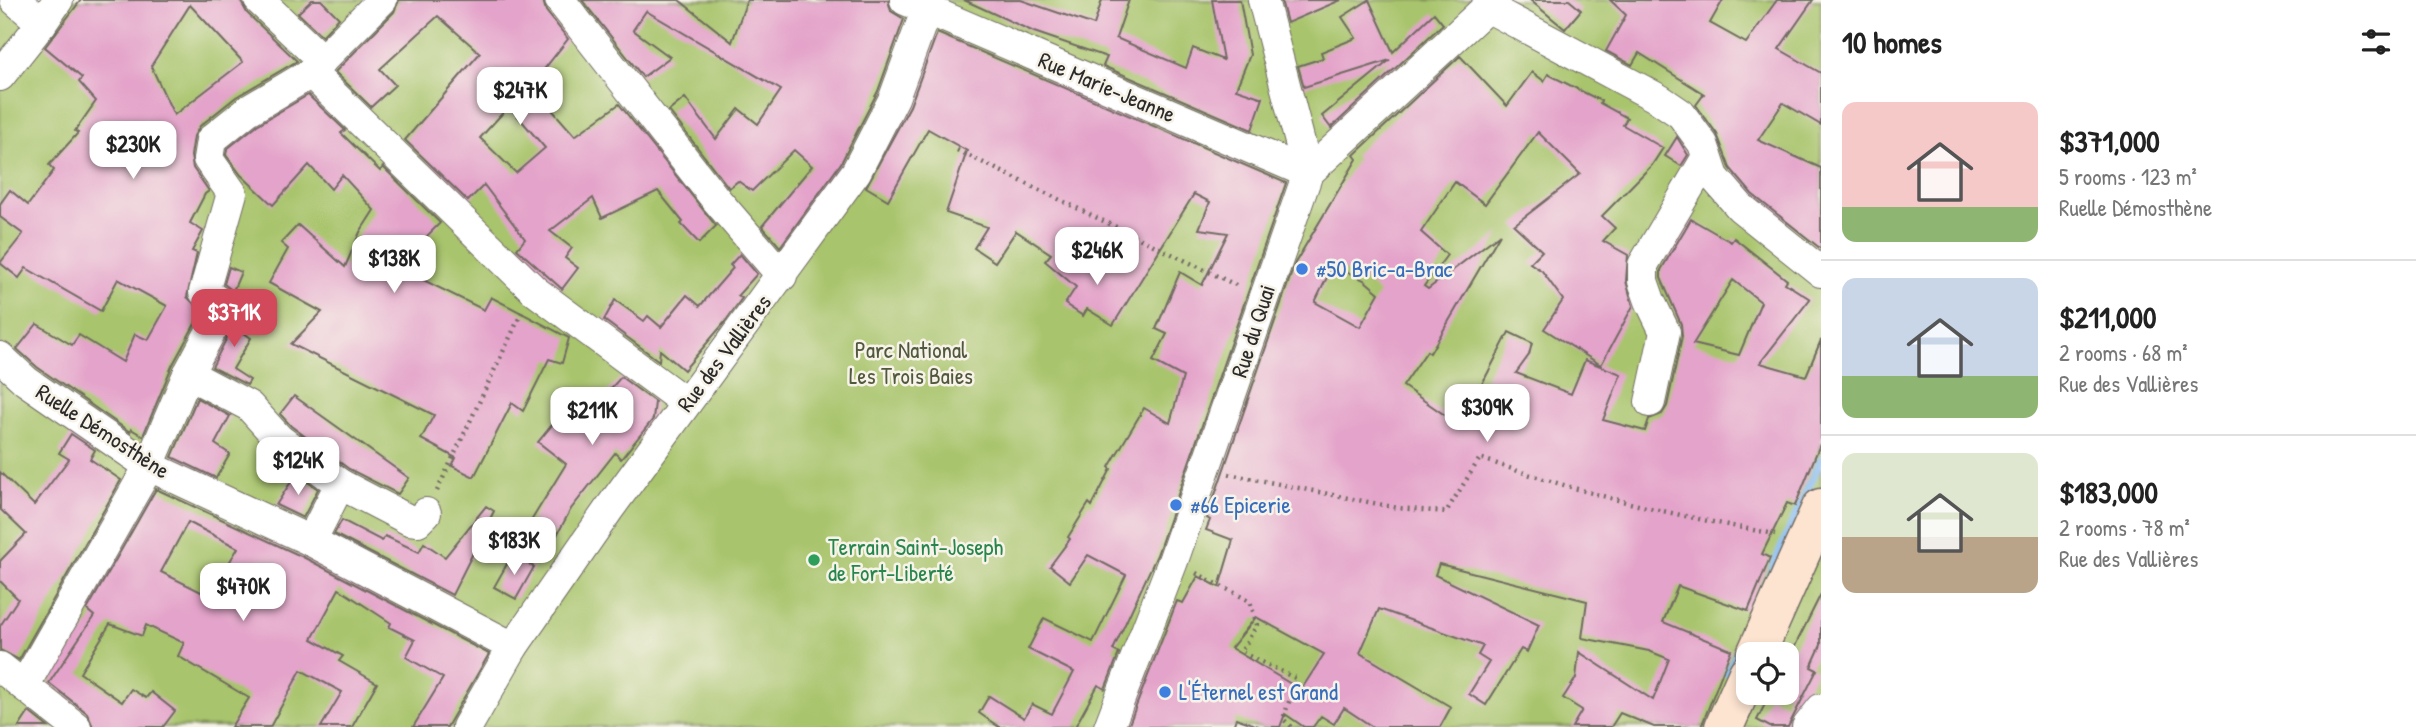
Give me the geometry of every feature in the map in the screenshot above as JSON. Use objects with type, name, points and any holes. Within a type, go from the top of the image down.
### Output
[{"type":"main road","points":[[1761,642],[1814,524]]},
{"type":"main road","points":[[1724,727],[1736,700]]},
{"type":"street","points":[[0,76],[50,11],[15,0]]},
{"type":"street","points":[[258,0],[317,66],[535,291],[686,403]]},
{"type":"street","points":[[24,686],[149,466],[188,374],[220,314],[218,301],[204,292],[232,193],[208,159],[211,140],[247,111],[317,66],[382,0]]},
{"type":"street","points":[[560,0],[714,197],[782,276]]},
{"type":"street","points":[[1263,0],[1308,173]]},
{"type":"street","name":"Rue des Vallières","points":[[467,727],[513,647],[686,403],[856,172],[894,99],[920,3]]},
{"type":"street","name":"Rue Marie-Jeanne","points":[[920,3],[1308,173]]},
{"type":"street","points":[[1491,4],[1681,114],[1703,144],[1714,177],[1740,207],[1821,272]]},
{"type":"street","name":"Rue du Quai","points":[[1109,727],[1173,561],[1308,173],[1491,4]]},
{"type":"street","points":[[1650,401],[1665,332],[1643,281],[1643,265],[1707,157]]},
{"type":"street","name":"Ruelle Démosthène","points":[[0,357],[26,381],[149,466],[311,541],[513,647]]},
{"type":"street","points":[[188,374],[249,406],[279,439],[340,484],[409,520],[418,521],[426,513]]},
{"type":"street","points":[[311,541],[340,484]]},
{"type":"street","points":[[0,667],[76,727]]},
{"type":"street","points":[[1807,727],[1821,709]]},
{"type":"path","points":[[957,150],[1263,298]]},
{"type":"path","points":[[426,513],[535,291]]},
{"type":"path","points":[[1205,469],[1398,508],[1446,512],[1480,458],[1562,487],[1685,518],[1814,524]]},
{"type":"path","points":[[1173,561],[1250,601],[1257,625],[1241,652],[1297,679],[1283,719],[1292,727]]},
{"type":"green space","name":"Parc National Les Trois Baies","points":[[0,0],[1821,0],[1821,727],[0,727]]},
{"type":"building","points":[[81,0],[240,0],[247,13],[297,61],[236,97],[200,126],[194,136],[191,156],[193,168],[209,191],[190,223],[203,231],[192,251],[197,253],[187,297],[202,311],[172,366],[143,436],[131,429],[130,432],[37,367],[17,349],[37,324],[72,345],[79,335],[123,362],[135,334],[148,340],[167,306],[118,279],[101,311],[26,268],[19,278],[0,263],[23,234],[0,217],[0,204],[10,190],[28,205],[54,170],[49,165],[78,133],[75,131],[96,101],[79,82],[82,78],[45,47]],"holes":[[[190,5],[243,62],[174,115],[151,66]]]},
{"type":"building","points":[[312,0],[321,0],[339,18],[322,36],[298,13]]},
{"type":"building","points":[[399,0],[543,0],[546,11],[568,39],[531,86],[575,136],[619,104],[716,226],[699,243],[681,224],[683,222],[658,191],[602,218],[593,198],[550,231],[572,248],[565,258],[578,268],[562,289],[517,249],[525,239],[484,185],[468,201],[405,140],[480,53],[438,16],[380,69],[395,85],[371,107],[335,72],[394,12]],"holes":[[[509,106],[545,148],[516,173],[480,138]]]},
{"type":"building","points":[[582,0],[679,0],[732,42],[747,0],[888,0],[891,11],[904,19],[878,91],[841,163],[780,247],[762,226],[812,166],[794,150],[752,191],[738,181],[729,188],[669,111],[685,98],[716,139],[739,109],[758,124],[781,90],[646,11],[633,30],[670,57],[643,77]]},
{"type":"building","points":[[964,0],[1021,0],[1094,25],[1102,0],[1129,0],[1116,38],[1186,68],[1193,48],[1223,60],[1212,0],[1240,0],[1250,55],[1236,89],[1263,98],[1252,130],[1103,66],[1107,57],[1034,32]]},
{"type":"building","points":[[1281,0],[1341,0],[1287,23]]},
{"type":"building","points":[[1369,0],[1393,52],[1434,13],[1443,24],[1331,128],[1322,116],[1390,60],[1304,87],[1298,66],[1323,58],[1321,52],[1356,38],[1342,17]]},
{"type":"building","points":[[1530,0],[1569,0],[1581,10],[1565,29]]},
{"type":"building","points":[[1610,0],[1723,0],[1710,23],[1746,43],[1777,0],[1813,0],[1779,49],[1821,73],[1821,125],[1783,103],[1758,140],[1821,168],[1821,249],[1752,194],[1730,168],[1717,134],[1696,105],[1704,94],[1639,53],[1632,65],[1606,51],[1626,15]]},
{"type":"building","points":[[937,33],[1286,183],[1157,555],[1113,650],[1119,653],[1105,689],[1098,685],[1075,727],[999,727],[979,713],[989,696],[1024,718],[1032,704],[1052,714],[1074,672],[1028,649],[1044,618],[1093,642],[1126,575],[1088,555],[1070,582],[1050,566],[1070,539],[1068,537],[1089,503],[1092,506],[1111,469],[1109,467],[1144,408],[1170,423],[1183,377],[1153,361],[1167,334],[1156,329],[1180,272],[1202,285],[1228,233],[1199,229],[1210,202],[1194,194],[1113,325],[1087,309],[1083,316],[1065,304],[1076,287],[1045,261],[1051,254],[1016,231],[995,262],[974,248],[987,227],[946,213],[967,151],[928,129],[888,200],[866,187],[910,106]]},
{"type":"building","points":[[1460,56],[1507,106],[1532,72],[1544,81],[1548,74],[1601,101],[1600,103],[1627,118],[1623,125],[1663,148],[1652,165],[1602,216],[1615,228],[1603,241],[1628,255],[1626,281],[1633,306],[1601,365],[1544,329],[1563,300],[1542,271],[1530,263],[1542,251],[1514,225],[1580,174],[1538,132],[1485,204],[1455,182],[1421,232],[1447,255],[1424,286],[1428,289],[1500,234],[1430,353],[1427,351],[1403,386],[1459,425],[1486,389],[1481,386],[1509,332],[1532,343],[1529,355],[1516,373],[1571,394],[1585,360],[1621,374],[1603,420],[1645,431],[1649,419],[1662,414],[1667,406],[1682,336],[1681,324],[1661,278],[1661,270],[1691,219],[1731,242],[1734,238],[1787,280],[1785,283],[1810,299],[1760,363],[1806,376],[1821,340],[1821,442],[1795,506],[1787,503],[1762,554],[1770,558],[1748,611],[1678,586],[1663,622],[1731,650],[1701,727],[1654,727],[1620,713],[1611,727],[1572,727],[1582,710],[1563,698],[1576,678],[1579,652],[1653,700],[1669,659],[1649,651],[1582,638],[1587,601],[1439,564],[1435,575],[1539,625],[1527,652],[1521,649],[1486,705],[1469,694],[1489,662],[1478,655],[1483,646],[1379,609],[1360,653],[1451,707],[1440,727],[1373,727],[1344,708],[1334,724],[1321,716],[1313,727],[1304,727],[1285,714],[1280,727],[1261,727],[1236,718],[1233,727],[1128,727],[1177,601],[1183,603],[1198,576],[1219,587],[1233,540],[1206,530],[1210,520],[1207,518],[1295,263],[1357,159],[1354,155]],"holes":[[[1333,265],[1364,280],[1379,293],[1360,327],[1315,302]],[[1733,280],[1761,302],[1739,355],[1693,344]],[[1256,617],[1324,654],[1301,690],[1231,648]]]},
{"type":"building","points":[[308,95],[345,130],[341,133],[380,171],[383,167],[440,223],[414,249],[405,271],[484,310],[491,297],[569,338],[562,363],[549,359],[523,411],[512,403],[474,477],[452,466],[456,458],[421,439],[434,415],[291,344],[322,312],[269,283],[288,249],[281,243],[298,225],[345,267],[360,232],[374,210],[342,175],[331,189],[309,165],[273,205],[241,175],[226,155],[227,149],[257,125]]},
{"type":"building","points":[[1677,137],[1688,155],[1681,166],[1665,156]]},
{"type":"building","points":[[740,254],[757,274],[738,295],[742,298],[725,322],[684,370],[660,350],[659,361],[604,320],[615,300],[644,321],[648,316],[661,327],[687,295],[700,306],[733,268],[730,265]]},
{"type":"building","points":[[229,267],[241,272],[233,291],[224,284]]},
{"type":"building","points":[[237,311],[253,320],[244,333],[251,338],[233,369],[250,380],[247,385],[212,367],[235,322]]},
{"type":"building","points":[[621,377],[655,402],[653,419],[621,459],[615,453],[571,509],[557,535],[531,521],[566,464],[538,442],[560,415],[577,426]]},
{"type":"building","points":[[294,396],[409,478],[398,494],[349,469],[291,426],[280,414]]},
{"type":"building","points":[[197,398],[230,416],[215,444],[230,454],[216,478],[172,457]]},
{"type":"building","points":[[71,434],[95,450],[90,459],[121,480],[19,660],[0,650],[0,626],[18,599],[0,581],[0,561],[26,534],[0,509],[0,472],[34,505],[69,459],[59,453]]},
{"type":"building","points":[[296,474],[318,489],[303,518],[276,505]]},
{"type":"building","points":[[156,489],[303,557],[489,654],[447,727],[413,727],[443,678],[406,657],[415,640],[389,627],[391,623],[339,589],[312,639],[343,656],[339,661],[377,683],[352,727],[321,727],[342,692],[301,670],[270,727],[231,727],[249,698],[178,656],[184,643],[146,625],[142,636],[110,624],[80,673],[122,702],[131,689],[146,698],[151,692],[175,711],[163,727],[93,727],[87,713],[49,683],[94,616],[87,610]],"holes":[[[188,522],[238,548],[215,586],[210,583],[205,594],[161,572]]]},
{"type":"building","points":[[486,506],[494,511],[452,595],[334,534],[342,520],[382,541],[385,536],[419,552],[424,543],[445,557]]},
{"type":"building","points":[[512,555],[534,567],[516,599],[494,587]]},
{"type":"building","points":[[1821,594],[1821,645],[1811,667],[1817,670],[1788,727],[1770,727],[1757,720],[1764,705],[1799,705],[1797,642]]},
{"type":"building","points":[[29,712],[48,727],[19,727]]},
{"type":"waterway","points":[[1748,624],[1821,459]]},
{"type":"waterway","points":[[1728,673],[1742,640]]},
{"type":"place","name":"#50 Bric-a-Brac","points":[[1302,269]]},
{"type":"place","name":"#66 Epicerie","points":[[1176,505]]},
{"type":"place","name":"Terrain Saint-Joseph de Fort-Liberté","points":[[814,560]]},
{"type":"place","name":"L'Éternel est Grand","points":[[1165,692]]}]
